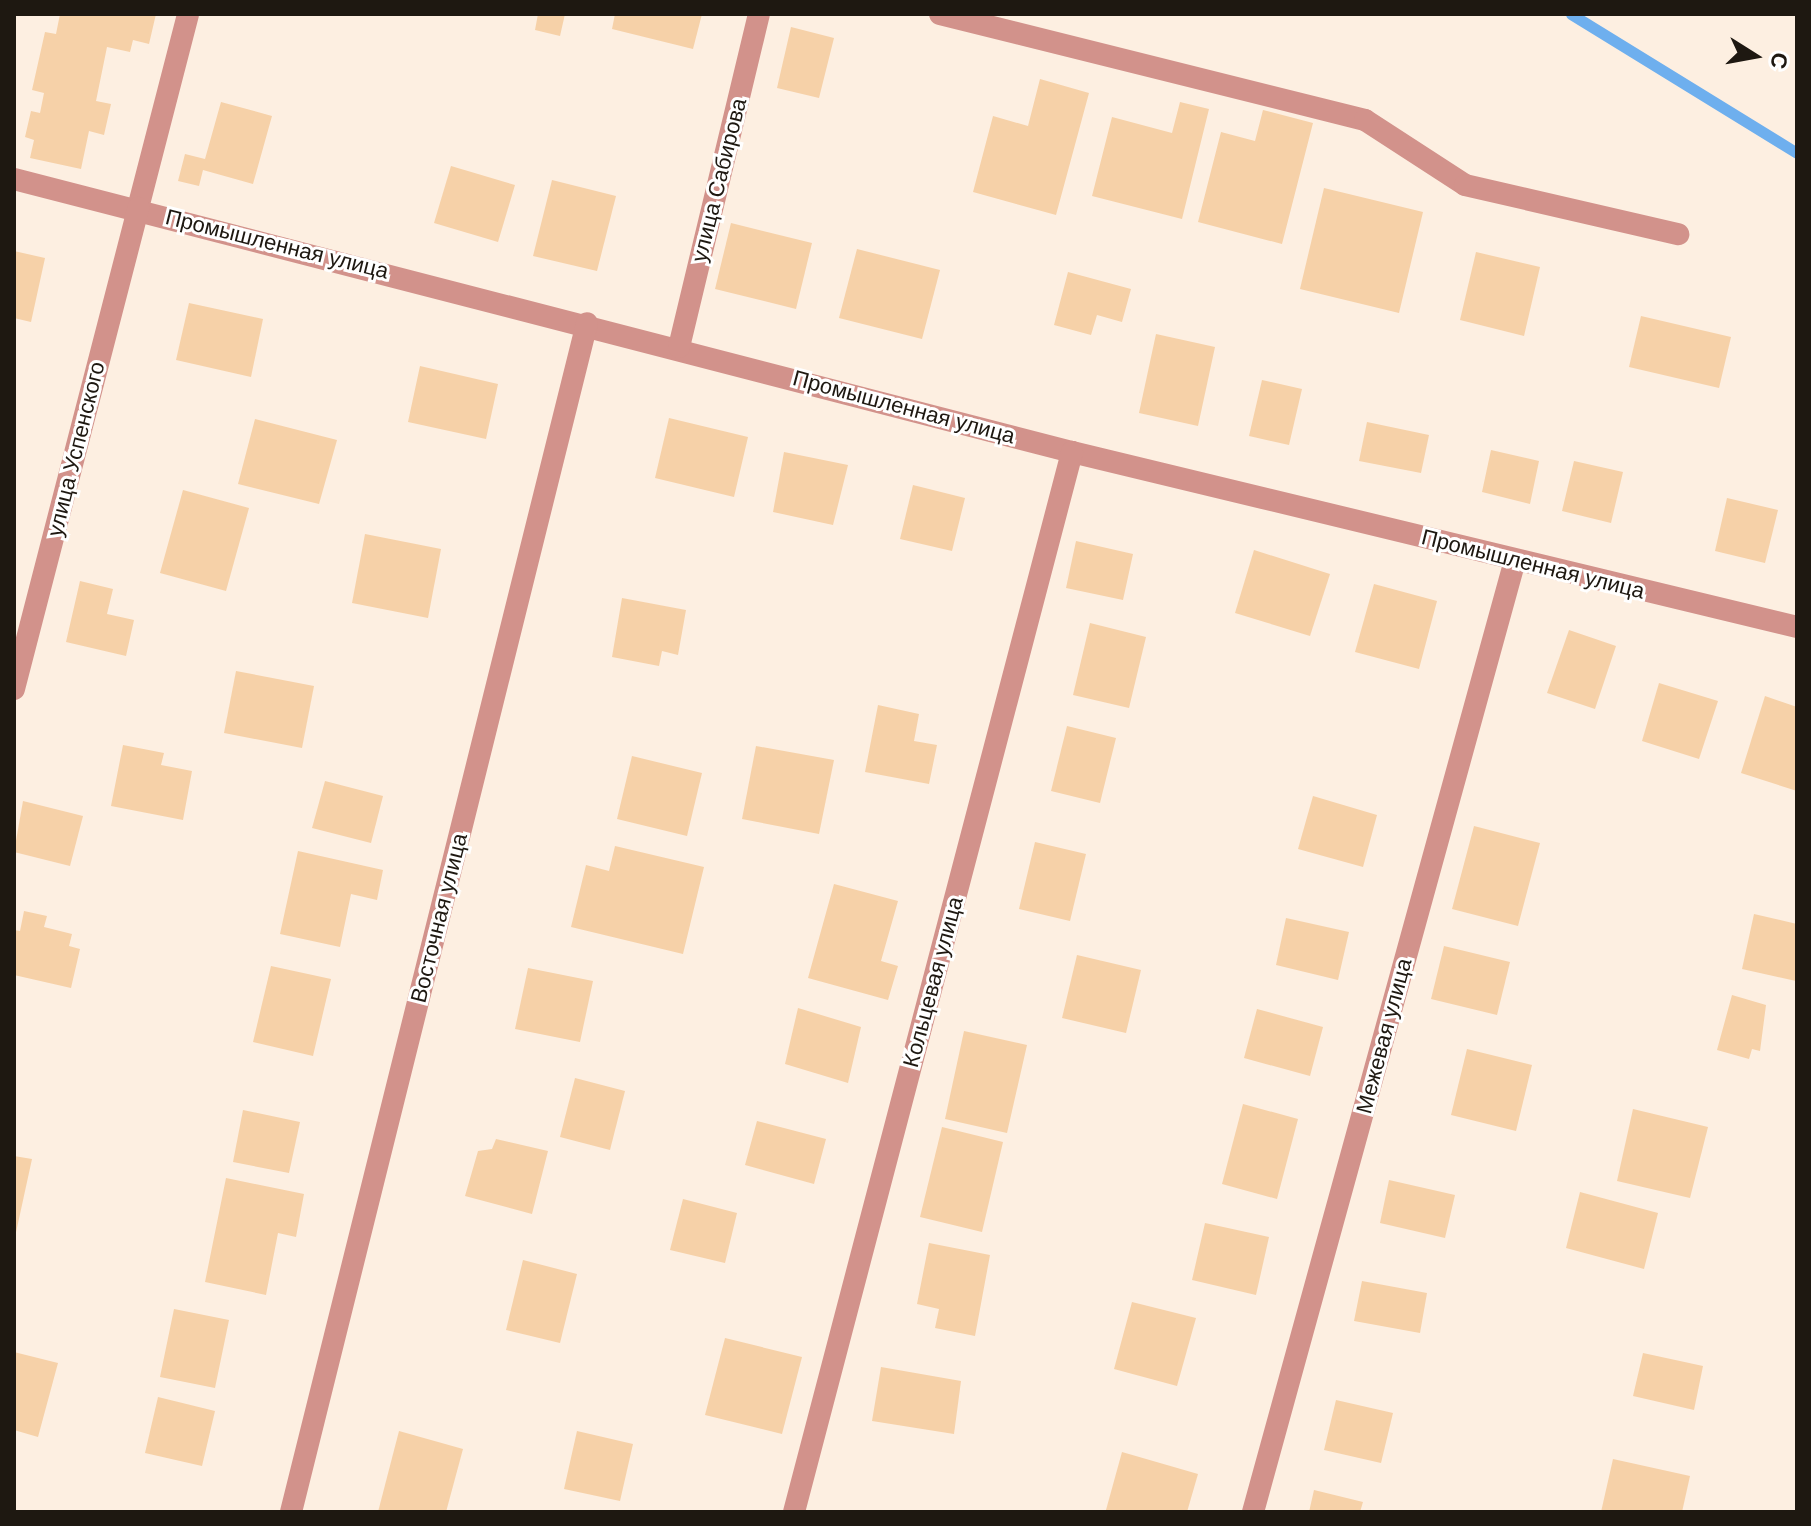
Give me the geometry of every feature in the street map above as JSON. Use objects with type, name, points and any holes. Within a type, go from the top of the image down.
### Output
[{"type":"street","name":"улица Успенского","points":[[14,689],[188,14]]},
{"type":"street","name":"улица Сабирова","points":[[679,347],[759,14]]},
{"type":"street","points":[[940,14],[1365,120],[1465,185],[1678,234]]},
{"type":"street","name":"Промышленная улица","points":[[14,179],[587,323],[1072,452],[1797,627]]},
{"type":"street","name":"Восточная улица","points":[[291,1512],[587,323]]},
{"type":"street","name":"Кольцевая улица","points":[[794,1512],[1072,452]]},
{"type":"street","name":"Межевая улица","points":[[1253,1512],[1515,560]]},
{"type":"building","points":[[60,14],[156,14],[149,44],[133,40],[130,52],[107,47],[96,101],[111,104],[104,135],[89,131],[81,169],[30,158],[34,140],[25,137],[31,111],[40,113],[44,93],[32,90],[45,32],[56,34]]},
{"type":"building","points":[[538,14],[565,14],[560,36],[535,30]]},
{"type":"building","points":[[615,14],[702,14],[693,49],[612,29]]},
{"type":"building","points":[[791,27],[834,38],[819,98],[777,88]]},
{"type":"building","points":[[1040,79],[1089,93],[1056,215],[973,192],[993,116],[1028,126]]},
{"type":"building","points":[[221,102],[272,116],[253,184],[203,170],[199,186],[178,181],[185,154],[205,159]]},
{"type":"building","points":[[1180,102],[1209,109],[1182,219],[1092,196],[1112,117],[1172,133]]},
{"type":"building","points":[[1263,110],[1313,123],[1282,244],[1198,222],[1221,132],[1255,141]]},
{"type":"building","points":[[451,166],[515,185],[498,242],[434,223]]},
{"type":"building","points":[[552,180],[616,196],[597,271],[533,256]]},
{"type":"building","points":[[1324,188],[1423,212],[1399,313],[1300,289]]},
{"type":"building","points":[[731,223],[812,243],[796,309],[715,289]]},
{"type":"building","points":[[857,249],[940,270],[922,339],[839,318]]},
{"type":"building","points":[[14,251],[45,258],[31,322],[14,318]]},
{"type":"building","points":[[1476,252],[1540,267],[1524,336],[1460,320]]},
{"type":"building","points":[[1068,272],[1131,289],[1122,322],[1097,315],[1091,335],[1054,325]]},
{"type":"building","points":[[189,303],[263,319],[251,377],[176,360]]},
{"type":"building","points":[[1641,316],[1731,337],[1719,388],[1629,367]]},
{"type":"building","points":[[1156,334],[1215,347],[1198,426],[1139,413]]},
{"type":"building","points":[[420,366],[498,384],[486,439],[408,422]]},
{"type":"building","points":[[1262,380],[1302,389],[1289,445],[1249,436]]},
{"type":"building","points":[[669,418],[748,437],[734,497],[655,478]]},
{"type":"building","points":[[255,419],[337,440],[319,504],[238,484]]},
{"type":"building","points":[[1367,422],[1429,435],[1421,473],[1359,461]]},
{"type":"building","points":[[1491,450],[1539,461],[1530,504],[1482,492]]},
{"type":"building","points":[[784,452],[848,465],[833,525],[773,512]]},
{"type":"building","points":[[1574,461],[1623,472],[1611,523],[1562,511]]},
{"type":"building","points":[[913,485],[965,498],[952,551],[900,539]]},
{"type":"building","points":[[183,490],[249,508],[226,591],[160,573]]},
{"type":"building","points":[[1727,498],[1778,510],[1765,563],[1715,551]]},
{"type":"building","points":[[365,534],[441,549],[428,618],[352,603]]},
{"type":"building","points":[[1076,541],[1133,554],[1123,600],[1066,588]]},
{"type":"building","points":[[1254,550],[1330,574],[1310,636],[1235,613]]},
{"type":"building","points":[[80,581],[113,589],[107,614],[134,620],[126,656],[66,642]]},
{"type":"building","points":[[1374,584],[1437,601],[1419,669],[1355,652]]},
{"type":"building","points":[[622,598],[686,610],[678,655],[662,651],[659,666],[612,657]]},
{"type":"building","points":[[1090,623],[1146,637],[1129,708],[1073,695]]},
{"type":"building","points":[[1569,630],[1616,646],[1595,709],[1547,693]]},
{"type":"building","points":[[236,671],[314,686],[302,748],[224,733]]},
{"type":"building","points":[[1659,683],[1718,701],[1699,759],[1642,741]]},
{"type":"building","points":[[1765,696],[1797,707],[1797,791],[1741,773]]},
{"type":"building","points":[[878,705],[919,714],[914,741],[937,745],[929,784],[865,772]]},
{"type":"building","points":[[1067,726],[1116,738],[1100,803],[1051,791]]},
{"type":"building","points":[[123,745],[164,753],[161,765],[192,771],[183,820],[111,806]]},
{"type":"building","points":[[756,746],[834,760],[819,834],[742,819]]},
{"type":"building","points":[[632,756],[702,773],[687,836],[617,819]]},
{"type":"building","points":[[325,781],[383,796],[371,843],[312,828]]},
{"type":"building","points":[[1313,796],[1377,815],[1363,867],[1298,849]]},
{"type":"building","points":[[23,801],[83,816],[70,866],[14,852]]},
{"type":"building","points":[[1474,826],[1540,843],[1518,926],[1452,909]]},
{"type":"building","points":[[1035,842],[1086,854],[1070,921],[1019,909]]},
{"type":"building","points":[[615,846],[704,867],[683,954],[571,927],[586,865],[609,871]]},
{"type":"building","points":[[298,851],[383,870],[377,900],[351,894],[340,947],[280,934]]},
{"type":"building","points":[[834,884],[898,901],[881,961],[898,966],[888,1000],[808,978]]},
{"type":"building","points":[[24,911],[47,916],[44,927],[72,934],[69,946],[80,949],[71,988],[14,975],[14,930],[20,931]]},
{"type":"building","points":[[1754,914],[1797,924],[1796,981],[1742,969]]},
{"type":"building","points":[[1286,918],[1349,932],[1338,980],[1276,965]]},
{"type":"building","points":[[1444,946],[1510,962],[1497,1015],[1431,999]]},
{"type":"building","points":[[1077,955],[1141,970],[1126,1033],[1062,1018]]},
{"type":"building","points":[[271,966],[331,979],[313,1056],[253,1042]]},
{"type":"building","points":[[528,968],[593,981],[580,1042],[515,1029]]},
{"type":"building","points":[[1732,995],[1766,1005],[1760,1051],[1752,1049],[1749,1059],[1717,1050]]},
{"type":"building","points":[[798,1008],[861,1027],[848,1083],[785,1064]]},
{"type":"building","points":[[1257,1009],[1323,1027],[1310,1076],[1244,1058]]},
{"type":"building","points":[[964,1031],[1027,1045],[1007,1133],[945,1119]]},
{"type":"building","points":[[1467,1049],[1532,1065],[1516,1131],[1451,1115]]},
{"type":"building","points":[[575,1078],[625,1091],[610,1150],[560,1137]]},
{"type":"building","points":[[1243,1104],[1298,1119],[1277,1199],[1222,1184]]},
{"type":"building","points":[[1633,1109],[1708,1127],[1690,1198],[1617,1181]]},
{"type":"building","points":[[243,1110],[300,1122],[289,1173],[233,1162]]},
{"type":"building","points":[[757,1121],[826,1139],[814,1184],[745,1165]]},
{"type":"building","points":[[942,1127],[1003,1142],[982,1232],[920,1217]]},
{"type":"building","points":[[496,1139],[548,1151],[532,1214],[465,1196],[478,1151],[492,1149]]},
{"type":"building","points":[[14,1156],[32,1159],[15,1237],[14,1236]]},
{"type":"building","points":[[226,1178],[304,1194],[296,1237],[278,1233],[266,1295],[205,1282]]},
{"type":"building","points":[[1389,1180],[1455,1195],[1445,1238],[1380,1223]]},
{"type":"building","points":[[1580,1192],[1658,1213],[1644,1269],[1566,1248]]},
{"type":"building","points":[[683,1199],[737,1213],[725,1263],[670,1250]]},
{"type":"building","points":[[1205,1223],[1269,1237],[1256,1295],[1192,1280]]},
{"type":"building","points":[[929,1243],[990,1255],[975,1336],[935,1328],[939,1309],[917,1304]]},
{"type":"building","points":[[523,1260],[577,1274],[560,1343],[506,1330]]},
{"type":"building","points":[[1362,1281],[1427,1293],[1420,1333],[1354,1321]]},
{"type":"building","points":[[1132,1302],[1196,1318],[1177,1386],[1114,1369]]},
{"type":"building","points":[[174,1309],[229,1320],[215,1388],[160,1377]]},
{"type":"building","points":[[725,1338],[802,1357],[782,1434],[705,1415]]},
{"type":"building","points":[[14,1352],[58,1363],[38,1437],[14,1430]]},
{"type":"building","points":[[1643,1353],[1703,1366],[1694,1410],[1633,1396]]},
{"type":"building","points":[[881,1367],[961,1381],[954,1434],[872,1421]]},
{"type":"building","points":[[158,1397],[215,1411],[202,1466],[145,1453]]},
{"type":"building","points":[[1336,1400],[1393,1413],[1381,1463],[1324,1450]]},
{"type":"building","points":[[399,1431],[463,1449],[446,1512],[378,1512]]},
{"type":"building","points":[[577,1431],[633,1444],[620,1501],[564,1489]]},
{"type":"building","points":[[1122,1452],[1198,1474],[1187,1512],[1106,1510]]},
{"type":"building","points":[[1613,1459],[1690,1476],[1682,1512],[1601,1512]]},
{"type":"building","points":[[1314,1490],[1363,1502],[1360,1512],[1309,1512]]},
{"type":"waterway","points":[[1571,14],[1797,153]]}]
